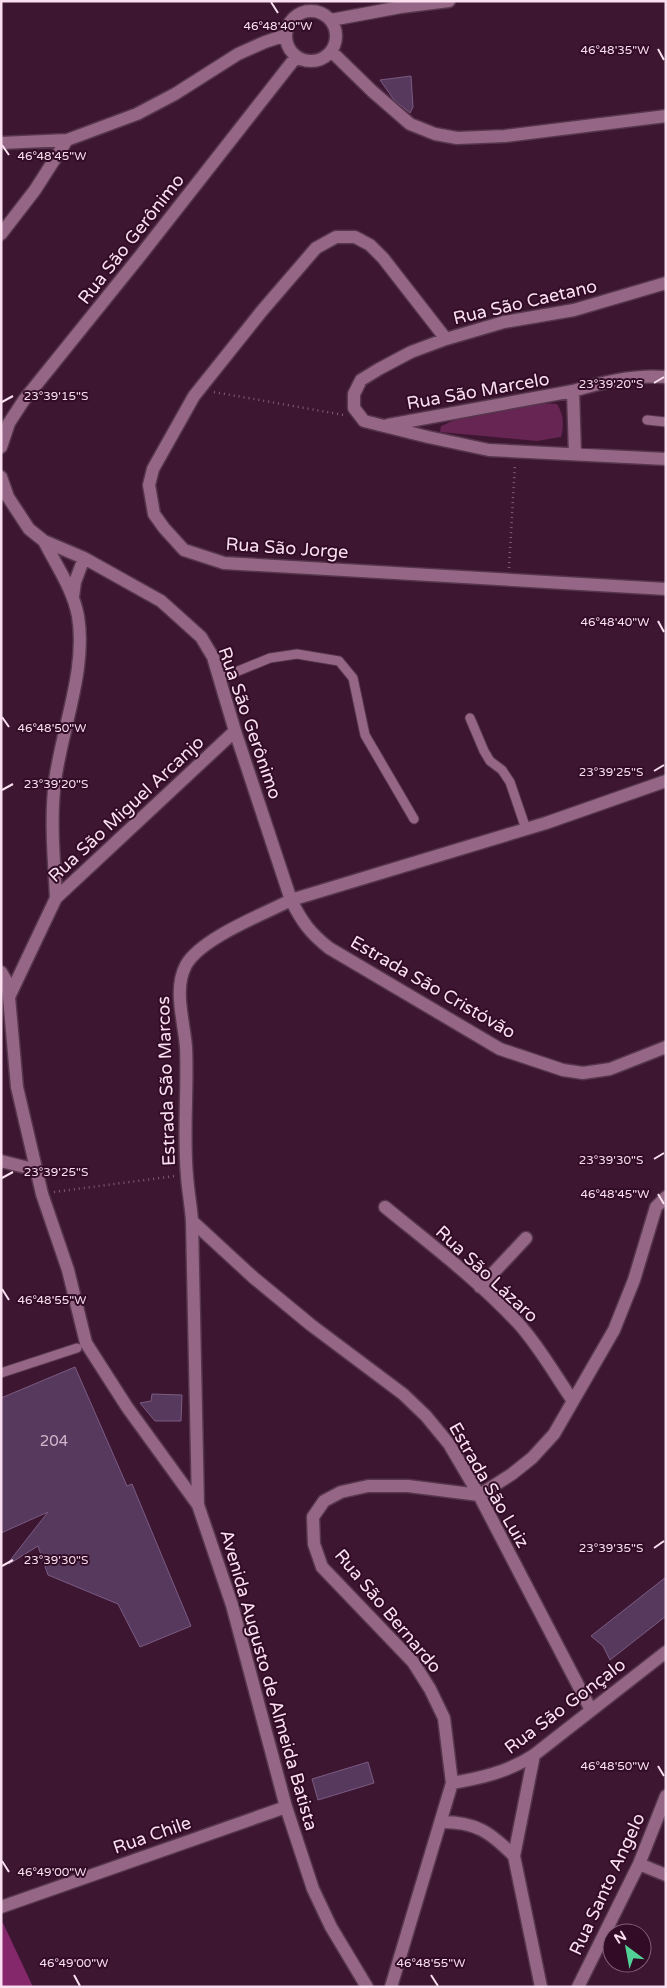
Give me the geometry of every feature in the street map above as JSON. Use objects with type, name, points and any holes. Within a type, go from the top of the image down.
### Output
[{"type":"street","points":[[331,20],[401,7],[449,1]]},
{"type":"street","points":[[316,11],[324,14],[331,20],[337,36],[332,52],[319,61],[303,61],[296,57],[287,45],[286,36],[288,27],[299,14],[316,11]]},
{"type":"street","points":[[1,143],[67,140],[137,114],[175,94],[238,54],[265,42],[286,36]]},
{"type":"street","points":[[332,52],[372,91],[410,124],[435,134],[457,138],[505,136],[666,116]]},
{"type":"street","name":"Rua São Gerônimo","points":[[1,447],[9,423],[24,400],[134,264],[296,57]]},
{"type":"street","points":[[1,234],[35,190],[67,140]]},
{"type":"street","name":"Rua São Jorge","points":[[446,339],[383,258],[370,245],[355,237],[336,237],[316,248],[261,312],[199,390],[154,469],[149,485],[154,514],[184,550],[224,563],[666,589]]},
{"type":"street","name":"Rua São Caetano","points":[[362,418],[354,408],[354,394],[361,380],[412,352],[446,339],[504,322],[574,310],[666,283]]},
{"type":"street","name":"Rua São Marcelo","points":[[384,425],[573,391],[598,383],[634,378],[666,378]]},
{"type":"street","points":[[573,391],[575,454]]},
{"type":"street","points":[[362,418],[364,421],[480,448],[516,452],[666,459]]},
{"type":"street","name":"Rua São Gerônimo","points":[[1,477],[8,496],[29,529],[44,541],[84,558],[161,601],[185,621],[200,637],[213,657],[221,678],[234,732],[291,900]]},
{"type":"street","points":[[44,541],[73,597],[78,617],[79,660],[55,780],[52,824],[56,898]]},
{"type":"street","points":[[73,597],[75,582],[84,558]]},
{"type":"street","name":"Rua São Miguel Arcanjo","points":[[9,997],[56,898],[234,732]]},
{"type":"street","name":"Estrada São Marcos","points":[[198,1505],[192,1221],[187,1175],[186,1046],[180,987],[186,965],[198,949],[291,900],[526,829],[666,781]]},
{"type":"street","name":"Estrada São Cristóvão","points":[[291,900],[301,921],[314,936],[329,948],[500,1049],[563,1070],[583,1073],[610,1069],[666,1047]]},
{"type":"street","name":"Avenida Augusto de Almeida Batista","points":[[1,972],[7,982],[17,1086],[42,1194],[68,1270],[86,1343],[127,1407],[198,1505],[232,1605],[286,1807],[313,1889],[331,1928],[367,1987]]},
{"type":"street","points":[[1,1161],[37,1170]]},
{"type":"street","points":[[479,1495],[512,1474],[532,1458],[554,1434],[614,1330],[634,1280],[656,1207],[666,1197]]},
{"type":"street","name":"Rua São Lázaro","points":[[385,1207],[480,1287],[518,1323],[573,1401]]},
{"type":"street","name":"Estrada São Luiz","points":[[192,1221],[254,1278],[311,1325],[403,1394],[426,1416],[449,1444],[479,1495],[591,1710]]},
{"type":"street","points":[[480,1287],[526,1238]]},
{"type":"street","name":"Rua São Bernardo","points":[[452,1783],[444,1718],[430,1688],[413,1662],[322,1567],[314,1544],[313,1517],[324,1501],[341,1492],[368,1486],[408,1486],[479,1495]]},
{"type":"street","name":"Rua São Gonçalo","points":[[452,1783],[498,1773],[517,1766],[534,1756],[666,1652]]},
{"type":"street","points":[[534,1756],[514,1856],[540,1987]]},
{"type":"street","points":[[391,1987],[442,1822],[452,1783]]},
{"type":"street","name":"Rua Santo Angelo","points":[[578,1987],[639,1864],[666,1796]]},
{"type":"street","name":"Rua Chile","points":[[1,1907],[286,1807]]},
{"type":"street","points":[[442,1822],[460,1822],[479,1827],[495,1837],[514,1856]]},
{"type":"street","points":[[639,1864],[666,1876]]},
{"type":"lane","points":[[647,420],[666,422]]},
{"type":"lane","points":[[221,678],[270,658],[296,654],[339,661],[353,678],[365,735],[414,819]]},
{"type":"lane","points":[[470,718],[490,761],[502,770],[510,782],[526,829]]},
{"type":"lane","points":[[1,1372],[77,1348]]},
{"type":"path","points":[[199,390],[362,418]]},
{"type":"path","points":[[508,579],[516,452]]},
{"type":"path","points":[[42,1194],[187,1175]]},
{"type":"shaded area","points":[[538,403],[557,404],[563,420],[561,437],[537,441],[440,432],[441,426],[467,415]]},
{"type":"shaded area","points":[[1,1923],[3,1923],[33,1987],[1,1987]]},
{"type":"building","points":[[411,76],[413,107],[410,113],[394,100],[380,80]]},
{"type":"building","points":[[75,1367],[127,1486],[132,1484],[191,1626],[140,1647],[118,1604],[48,1575],[38,1546],[8,1563],[48,1512],[1,1533],[1,1398]]},
{"type":"building","points":[[152,1394],[182,1395],[181,1421],[155,1421],[140,1403],[151,1401]]},
{"type":"building","points":[[666,1577],[666,1616],[610,1660],[603,1646],[591,1636]]},
{"type":"building","points":[[368,1762],[374,1783],[318,1800],[312,1779]]}]
